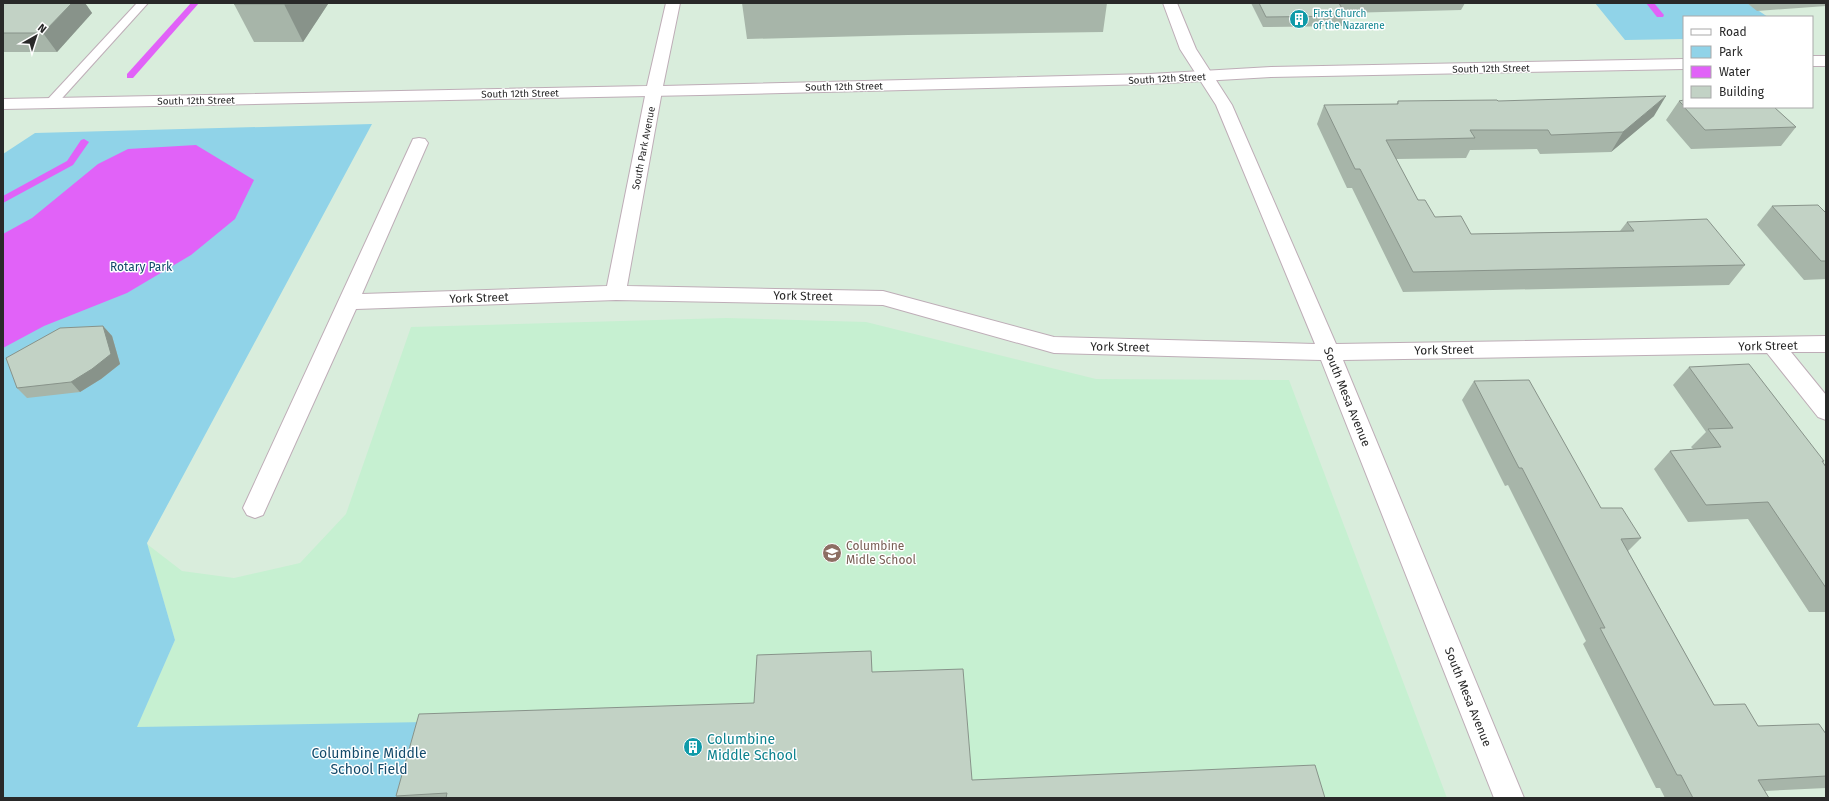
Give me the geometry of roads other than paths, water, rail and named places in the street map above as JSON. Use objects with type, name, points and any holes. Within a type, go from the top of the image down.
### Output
[{"type":"street","name":"South Park Avenue","points":[[616,293],[654,91],[673,3]]},
{"type":"street","name":"South Mesa Avenue","points":[[1170,3],[1188,49],[1224,105],[1329,352],[1509,798]]},
{"type":"street","points":[[1813,61],[1826,61]]},
{"type":"street","name":"South 12th Street","points":[[3,104],[1144,80],[1272,72],[1683,64]]},
{"type":"street","points":[[255,508],[420,143]]},
{"type":"street","name":"York Street","points":[[349,302],[616,293],[883,298],[1054,345],[1329,352],[1826,344]]},
{"type":"street","points":[[1774,346],[1826,411]]},
{"type":"lane","points":[[51,103],[143,3]]},
{"type":"water","points":[[196,145],[254,180],[235,219],[191,255],[127,293],[44,326],[3,348],[3,234],[32,218],[98,164],[128,149]]},
{"type":"waterway","points":[[130,76],[195,3]]},
{"type":"waterway","points":[[1650,3],[1660,15]]},
{"type":"waterway","points":[[3,200],[70,163],[84,142]]},
{"type":"place","name":"First Church of the Nazarene","points":[[1299,19]]},
{"type":"place","name":"Columbine Midle School","points":[[832,553]]},
{"type":"place","name":"Columbine Middle School","points":[[693,747]]},
{"type":"park label","name":"Rotary Park","points":[[141,267]]},
{"type":"park label","name":"Columbine Middle School Field","points":[[369,762]]}]
